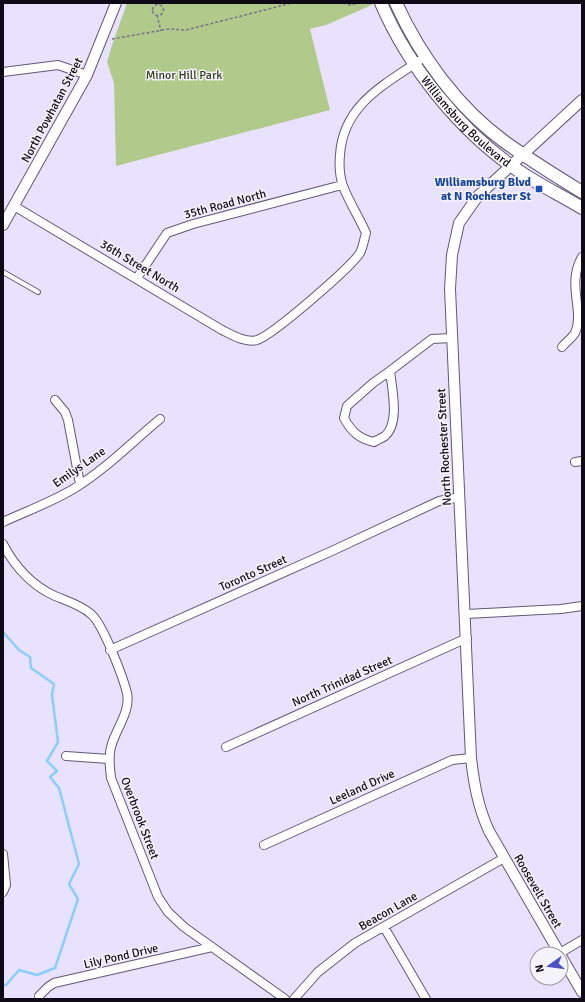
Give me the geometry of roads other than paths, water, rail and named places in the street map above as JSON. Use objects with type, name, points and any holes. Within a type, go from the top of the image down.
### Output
[{"type":"main road","name":"Williamsburg Boulevard","points":[[381,3],[405,51],[414,64],[444,102],[474,134],[510,165],[582,208]]},
{"type":"main road","name":"Williamsburg Boulevard","points":[[396,3],[414,38],[459,100],[505,142],[582,192]]},
{"type":"street","name":"North Powhatan Street","points":[[3,225],[87,75],[116,3]]},
{"type":"street","points":[[342,185],[340,150],[344,132],[351,117],[369,95],[426,56]]},
{"type":"street","points":[[3,72],[58,65],[87,75]]},
{"type":"street","name":"North Rochester Street","points":[[494,841],[482,816],[477,800],[471,758],[466,614],[450,288],[452,255],[459,224],[478,196],[582,100]]},
{"type":"street","name":"35th Road North","points":[[137,278],[167,233],[193,224],[342,185]]},
{"type":"street","name":"36th Street North","points":[[14,206],[222,330],[238,338],[256,340],[279,326],[349,266],[360,252],[366,233],[342,185]]},
{"type":"street","points":[[562,346],[575,333],[577,316],[574,282],[578,263],[582,257]]},
{"type":"street","points":[[390,372],[394,403],[393,424],[386,435],[374,442],[363,440],[349,428],[344,418],[347,406],[373,383],[390,372],[432,339],[452,338]]},
{"type":"street","points":[[55,400],[65,412],[68,420],[80,484]]},
{"type":"street","name":"Emilys Lane","points":[[3,522],[56,498],[80,484],[160,419]]},
{"type":"street","name":"Toronto Street","points":[[110,650],[439,501],[460,497]]},
{"type":"street","name":"Overbrook Street","points":[[3,544],[18,568],[37,586],[90,614],[101,627],[127,693],[128,700],[125,713],[111,747],[109,759],[114,786],[158,897],[168,912],[212,947],[284,999]]},
{"type":"street","points":[[466,614],[561,609],[582,606]]},
{"type":"street","name":"North Trinidad Street","points":[[226,747],[467,638]]},
{"type":"street","points":[[66,756],[109,759]]},
{"type":"street","name":"Leeland Drive","points":[[264,845],[452,760],[471,758]]},
{"type":"street","name":"Roosevelt Street","points":[[494,841],[555,946]]},
{"type":"street","points":[[3,854],[6,885],[3,892]]},
{"type":"street","name":"Beacon Lane","points":[[294,999],[318,972],[337,956],[384,927],[504,858]]},
{"type":"street","points":[[384,927],[426,999]]},
{"type":"street","points":[[569,948],[582,940]]},
{"type":"street","name":"Lily Pond Drive","points":[[39,996],[54,983],[212,947]]},
{"type":"street","name":"Roosevelt Street","points":[[569,970],[582,992]]},
{"type":"lane","points":[[3,272],[38,292]]},
{"type":"waterway","points":[[3,632],[19,650],[30,657],[31,668],[54,684],[52,695],[58,742],[47,761],[57,771],[50,777],[59,788],[79,864],[69,884],[78,899],[55,968],[37,975],[19,970],[6,985],[3,985]]},
{"type":"place","name":"Williamsburg Blvd at N Rochester St","points":[[539,189]]},
{"type":"park label","name":"Minor Hill Park","points":[[184,75]]}]
